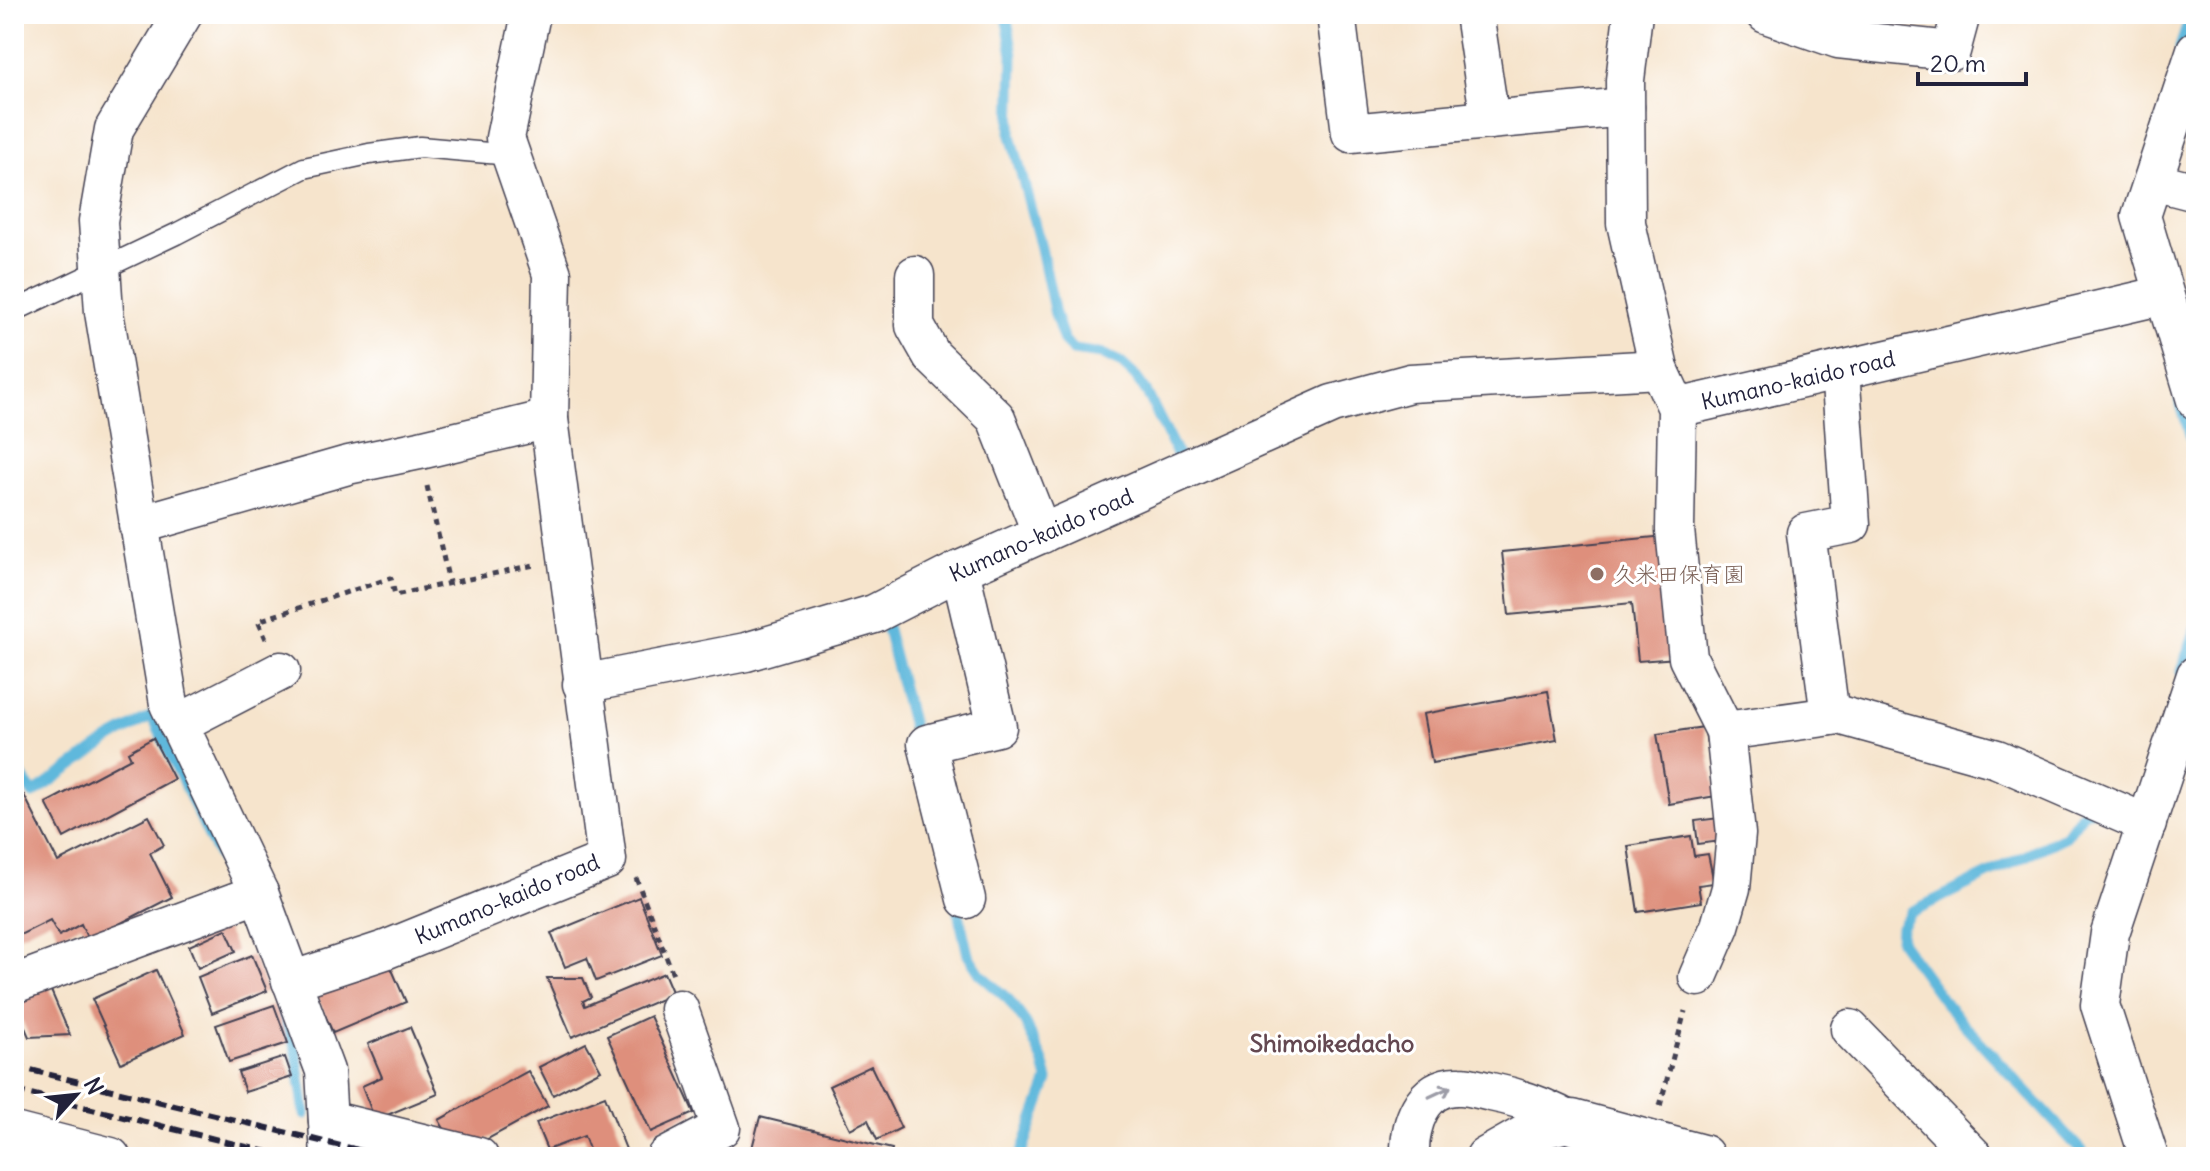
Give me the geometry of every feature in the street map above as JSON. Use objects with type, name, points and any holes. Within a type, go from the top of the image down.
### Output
[{"type":"street","points":[[183,14],[114,129],[98,221],[104,312],[169,704],[259,893],[325,1071],[330,1157]]},
{"type":"street","points":[[531,14],[505,138],[552,274],[549,419],[582,684]]},
{"type":"street","points":[[1336,14],[1351,133],[1625,107]]},
{"type":"street","points":[[1474,14],[1490,120]]},
{"type":"street","points":[[1633,14],[1625,80],[1626,223],[1659,369]]},
{"type":"street","points":[[1766,14],[1838,39],[1951,51],[1961,14]]},
{"type":"street","points":[[2196,50],[2141,216],[2196,400]]},
{"type":"street","points":[[2153,181],[2196,192]]},
{"type":"street","points":[[915,275],[915,326],[932,356],[996,418],[1042,534]]},
{"type":"street","name":"Kumano-kaido road","points":[[291,981],[385,950],[607,860],[582,684],[746,652],[874,614],[960,570],[1332,404],[1410,383],[1659,369],[1677,408],[2164,295]]},
{"type":"street","points":[[1830,716],[1806,533],[1851,524],[1840,370]]},
{"type":"street","points":[[1677,408],[1675,530],[1688,658],[1725,731],[1736,834],[1731,888],[1720,926],[1698,977]]},
{"type":"street","points":[[138,525],[348,465],[549,419]]},
{"type":"street","points":[[960,570],[997,727],[927,744],[966,899]]},
{"type":"street","points":[[178,724],[281,671]]},
{"type":"street","points":[[2149,1157],[2100,1005],[2110,933],[2196,675]]},
{"type":"street","points":[[1725,731],[1839,715],[1997,759],[2147,824]]},
{"type":"street","points":[[14,984],[259,893]]},
{"type":"street","points":[[666,1157],[721,1128],[679,1009]]},
{"type":"street","points":[[1850,1029],[1974,1157]]},
{"type":"street","points":[[1410,1157],[1409,1140],[1419,1106],[1432,1094],[1459,1085],[1547,1107],[1572,1122],[1702,1157]]},
{"type":"street","points":[[1494,1152],[1510,1131],[1506,1107],[1496,1093]]},
{"type":"street","points":[[328,1120],[479,1157]]},
{"type":"street","points":[[1494,1152],[1529,1132],[1572,1122]]},
{"type":"street","points":[[14,1132],[111,1157]]},
{"type":"lane","points":[[14,311],[83,280],[101,268],[176,234],[304,168],[420,147],[511,155]]},
{"type":"path","points":[[420,450],[449,582]]},
{"type":"path","points":[[281,671],[258,621],[391,578],[395,595],[567,559]]},
{"type":"path","points":[[607,860],[628,857],[682,998],[679,1009]]},
{"type":"path","points":[[1657,1120],[1681,1021],[1698,977]]},
{"type":"building","points":[[1665,536],[1677,658],[1638,661],[1632,603],[1509,615],[1502,552]]},
{"type":"building","points":[[1548,691],[1557,740],[1432,763],[1423,714]]},
{"type":"building","points":[[1704,727],[1716,796],[1669,804],[1657,734]]},
{"type":"building","points":[[153,738],[174,779],[64,838],[46,803],[131,758],[128,752]]},
{"type":"building","points":[[24,795],[58,862],[149,816],[164,845],[150,853],[172,897],[88,940],[81,924],[59,936],[50,920],[14,938],[14,800]]},
{"type":"building","points":[[1719,818],[1722,841],[1698,844],[1695,821]]},
{"type":"building","points":[[1691,836],[1694,856],[1708,854],[1714,883],[1698,885],[1701,902],[1638,912],[1628,846]]},
{"type":"building","points":[[639,897],[662,955],[596,981],[587,958],[565,967],[551,933]]},
{"type":"building","points":[[226,929],[236,951],[198,968],[189,946]]},
{"type":"building","points":[[252,955],[267,991],[212,1013],[198,977]]},
{"type":"building","points":[[387,958],[406,1002],[333,1033],[314,990]]},
{"type":"building","points":[[156,970],[185,1034],[121,1063],[92,999]]},
{"type":"building","points":[[664,973],[673,994],[572,1037],[547,978],[583,978],[591,997],[583,1001],[585,1006]]},
{"type":"building","points":[[49,986],[70,1035],[29,1037],[14,1002]]},
{"type":"building","points":[[274,1005],[288,1043],[229,1062],[216,1025]]},
{"type":"building","points":[[650,1016],[694,1113],[651,1132],[607,1036]]},
{"type":"building","points":[[410,1027],[438,1094],[375,1120],[362,1086],[382,1077],[368,1044]]},
{"type":"building","points":[[586,1043],[601,1070],[553,1095],[539,1067]]},
{"type":"building","points":[[285,1057],[292,1077],[245,1092],[238,1072]]},
{"type":"building","points":[[871,1066],[901,1128],[877,1140],[868,1120],[850,1129],[829,1086]]},
{"type":"building","points":[[528,1071],[548,1106],[475,1146],[450,1139],[439,1120]]},
{"type":"building","points":[[605,1096],[629,1157],[592,1157],[584,1136],[547,1150],[536,1123]]},
{"type":"building","points":[[760,1117],[892,1149],[890,1157],[771,1157],[751,1152]]},
{"type":"waterway","points":[[1006,14],[1013,55],[1011,135],[1064,341],[1073,350],[1102,354],[1120,362],[1135,376],[1146,391],[1181,462],[1177,463]]},
{"type":"waterway","points":[[2180,48],[2191,14]]},
{"type":"waterway","points":[[2180,401],[2196,454]]},
{"type":"waterway","points":[[885,622],[917,745]]},
{"type":"waterway","points":[[2181,672],[2196,627]]},
{"type":"waterway","points":[[14,763],[33,794],[110,739],[152,716],[230,880]]},
{"type":"waterway","points":[[2087,1157],[1947,1006],[1900,941],[1901,927],[1911,912],[2066,836],[2086,809],[2089,810]]},
{"type":"waterway","points":[[957,906],[968,955],[981,975],[1009,1000],[1025,1022],[1048,1080],[1020,1157]]},
{"type":"waterway","points":[[247,920],[274,985]]},
{"type":"waterway","points":[[282,1009],[296,1050],[305,1114]]},
{"type":"railway","points":[[14,1066],[386,1157]]},
{"type":"railway","points":[[14,1090],[288,1157]]},
{"type":"place","name":"久米田保育園","points":[[1597,574]]},
{"type":"district","name":"Shimoikedacho","points":[[1332,1043]]}]
